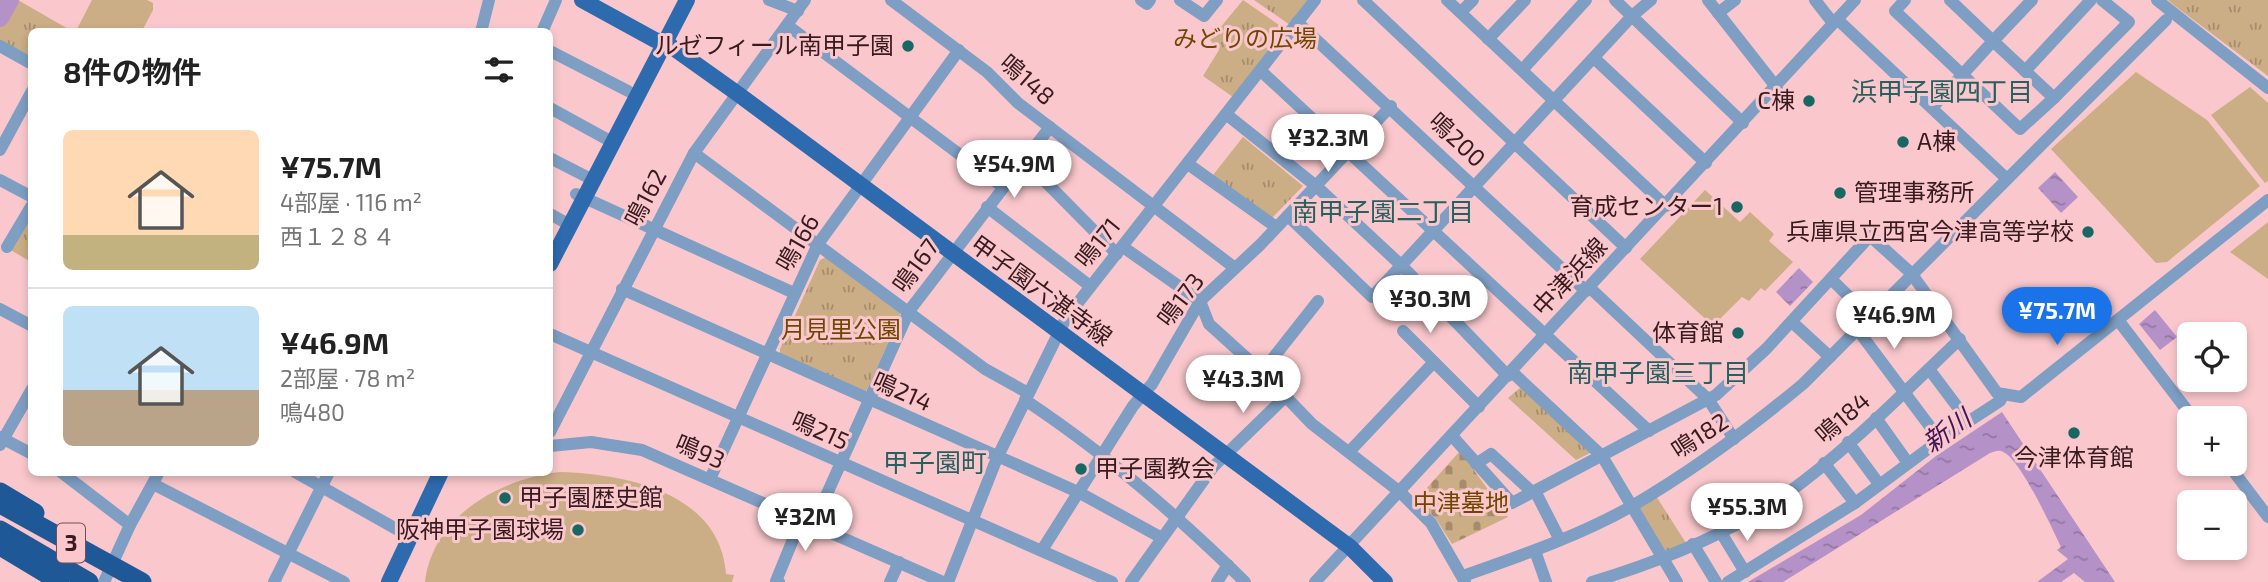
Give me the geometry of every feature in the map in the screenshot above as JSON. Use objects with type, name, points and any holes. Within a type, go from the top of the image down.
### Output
[{"type":"highway","points":[[0,492],[149,582]]},
{"type":"highway","name":"3","points":[[0,504],[142,582]]},
{"type":"highway","points":[[0,514],[116,582]]},
{"type":"highway","points":[[0,530],[89,582]]},
{"type":"highway","name":"3","points":[[0,546],[60,582]]},
{"type":"highway","points":[[0,556],[43,582]]},
{"type":"main road","points":[[582,0],[660,37]]},
{"type":"main road","points":[[605,0],[660,37]]},
{"type":"main road","points":[[553,236],[560,220],[589,178],[676,0]]},
{"type":"main road","points":[[608,140],[628,91],[660,37],[687,0]]},
{"type":"main road","name":"甲子園六湛寺線","points":[[660,37],[1350,547],[1385,582]]},
{"type":"main road","points":[[553,251],[560,220]]},
{"type":"main road","points":[[379,582],[400,531],[428,476]]},
{"type":"main road","points":[[389,582],[439,476]]},
{"type":"street","points":[[482,28],[489,0]]},
{"type":"street","points":[[544,28],[556,0]]},
{"type":"street","points":[[769,0],[801,6]]},
{"type":"street","name":"鳴148","points":[[891,0],[959,50],[1050,127],[1235,268]]},
{"type":"street","points":[[1141,0],[1147,4],[1150,0]]},
{"type":"street","points":[[1180,0],[1204,16],[1217,0]]},
{"type":"street","name":"鳴171","points":[[945,582],[998,458],[1059,332],[1090,286],[1315,0]]},
{"type":"street","points":[[1363,0],[1626,248]]},
{"type":"street","points":[[1447,0],[1666,206]]},
{"type":"street","points":[[1461,12],[1473,0]]},
{"type":"street","points":[[1488,39],[1525,0]]},
{"type":"street","points":[[1522,69],[1586,0]]},
{"type":"street","points":[[1615,0],[1743,123]]},
{"type":"street","points":[[1288,216],[1372,297],[1632,16],[1651,0]]},
{"type":"street","points":[[1708,0],[1777,88]]},
{"type":"street","points":[[1718,13],[1735,0]]},
{"type":"street","points":[[1815,0],[2007,178]]},
{"type":"street","name":"中津浜線","points":[[1315,582],[1777,88],[1855,0]]},
{"type":"street","points":[[1905,0],[1895,11],[2020,129],[2059,94],[2129,22],[2102,0]]},
{"type":"street","points":[[1950,0],[1965,5],[1993,41],[2025,71],[2059,94],[2080,104]]},
{"type":"street","points":[[1932,108],[2032,0]]},
{"type":"street","points":[[2025,71],[2091,0]]},
{"type":"street","points":[[2157,0],[2268,88]]},
{"type":"street","name":"鳴162","points":[[553,426],[694,153],[801,6]]},
{"type":"street","name":"鳴182","points":[[1464,579],[1535,551],[1631,506],[1734,439],[1802,384],[1830,357],[1911,272],[2166,20]]},
{"type":"street","name":"鳴200","points":[[1297,22],[1708,399],[1734,439]]},
{"type":"street","points":[[787,26],[1003,187]]},
{"type":"street","points":[[0,46],[28,62]]},
{"type":"street","name":"鳴166","points":[[710,478],[765,353],[818,244],[959,50]]},
{"type":"street","points":[[553,53],[628,91]]},
{"type":"street","points":[[1594,58],[1706,163]]},
{"type":"street","points":[[1261,71],[1650,431]]},
{"type":"street","points":[[2,142],[28,98]]},
{"type":"street","name":"鳴173","points":[[1042,550],[1143,395],[1200,301],[1288,216],[1391,106]]},
{"type":"street","points":[[553,110],[608,140]]},
{"type":"street","points":[[1226,114],[1316,186],[1402,266],[1510,374],[1602,456],[1677,582]]},
{"type":"street","name":"鳴167","points":[[779,582],[776,581],[779,573],[841,464],[867,400],[909,311],[1050,127]]},
{"type":"street","points":[[694,153],[1102,456],[1178,516],[1245,582]]},
{"type":"street","points":[[553,160],[589,178]]},
{"type":"street","points":[[1024,160],[1120,250],[1200,301],[1209,324],[1262,372],[1312,424],[1400,492],[1430,523],[1464,579]]},
{"type":"street","points":[[1188,164],[1276,227]]},
{"type":"street","points":[[0,180],[28,195]]},
{"type":"street","points":[[579,196],[794,293]]},
{"type":"street","points":[[1453,437],[1512,503],[1708,399],[1792,322],[1870,236],[1911,272],[1997,393],[2021,397],[2268,200]]},
{"type":"street","points":[[987,207],[1090,286]]},
{"type":"street","points":[[7,247],[28,212]]},
{"type":"street","points":[[1831,279],[1870,317]]},
{"type":"street","name":"鳴214","points":[[622,289],[1078,492],[1162,538]]},
{"type":"street","points":[[1262,372],[1318,301]]},
{"type":"street","points":[[0,309],[28,324]]},
{"type":"street","points":[[2118,320],[2184,406]]},
{"type":"street","points":[[1792,322],[1830,357]]},
{"type":"street","points":[[1857,329],[1940,440]]},
{"type":"street","points":[[1403,331],[1479,407]]},
{"type":"street","name":"鳴215","points":[[553,335],[1112,582]]},
{"type":"street","name":"鳴184","points":[[1592,582],[1632,576],[1784,495],[1876,418],[1960,339]]},
{"type":"street","points":[[1349,452],[1434,362]]},
{"type":"street","points":[[1929,369],[1968,421]]},
{"type":"street","points":[[1728,582],[1855,503],[1940,440],[2000,401],[2003,395]]},
{"type":"street","points":[[28,396],[1,440],[28,452]]},
{"type":"street","points":[[1130,582],[1213,467],[1285,397]]},
{"type":"street","points":[[1876,418],[1908,463]]},
{"type":"street","name":"鳴93","points":[[553,446],[590,442],[642,450],[945,582]]},
{"type":"street","points":[[1848,442],[1879,484]]},
{"type":"street","points":[[1476,464],[1491,454],[1534,492],[1560,540]]},
{"type":"street","points":[[1824,463],[1855,503]]},
{"type":"street","points":[[66,476],[130,525]]},
{"type":"street","points":[[302,476],[400,531]]},
{"type":"street","points":[[274,582],[327,476]]},
{"type":"street","points":[[2237,476],[2268,517]]},
{"type":"street","points":[[104,582],[130,525],[156,478],[287,554],[344,582]]},
{"type":"street","points":[[1720,531],[1745,572]]},
{"type":"street","points":[[1693,544],[1716,582]]},
{"type":"street","points":[[1535,551],[1546,582]]},
{"type":"street","points":[[890,582],[899,562]]},
{"type":"street","points":[[1217,582],[1228,565]]},
{"type":"green space","points":[[0,0],[18,0],[67,28],[28,28],[28,57],[0,41]]},
{"type":"green space","points":[[92,0],[147,0],[153,3],[153,10],[144,28],[78,28]]},
{"type":"green space","name":"みどりの広場","points":[[1243,0],[1285,29],[1233,97],[1203,76],[1219,50],[1210,40]]},
{"type":"green space","points":[[1254,0],[1308,0],[1290,25]]},
{"type":"green space","points":[[2168,0],[2268,0],[2268,76],[2175,6]]},
{"type":"green space","points":[[2136,72],[2207,120],[2260,186],[2167,262],[2156,263],[2051,149]]},
{"type":"green space","points":[[2250,87],[2268,103],[2268,181],[2265,183],[2211,115]]},
{"type":"green space","points":[[1243,137],[1303,186],[1271,219],[1213,175]]},
{"type":"green space","points":[[1705,190],[1740,222],[1750,212],[1774,234],[1769,241],[1793,262],[1765,291],[1761,288],[1749,301],[1742,297],[1713,326],[1640,259]]},
{"type":"green space","points":[[28,214],[28,260],[9,249]]},
{"type":"green space","points":[[2268,222],[2268,279],[2230,252]]},
{"type":"green space","name":"月見里公園","points":[[826,257],[899,310],[900,316],[867,390],[862,393],[780,356],[780,349],[820,260]]},
{"type":"green space","points":[[1521,387],[1592,452],[1576,460],[1508,398]]},
{"type":"green space","name":"中津墓地","points":[[1460,451],[1508,517],[1452,544],[1436,519],[1416,500]]},
{"type":"green space","name":"阪神甲子園球場","points":[[553,473],[613,477],[665,493],[688,506],[707,524],[720,546],[726,574],[734,575],[732,582],[425,582],[431,559],[441,538],[455,520],[493,492],[537,476],[553,476]]},
{"type":"green space","points":[[1656,496],[1686,543],[1665,551],[1639,512],[1640,507]]},
{"type":"water","points":[[2055,172],[2078,197],[2061,213],[2038,188]]},
{"type":"water","points":[[1799,268],[1813,282],[1790,306],[1776,292]]},
{"type":"water","points":[[2155,310],[2177,337],[2160,350],[2139,324]]},
{"type":"water","points":[[2002,412],[2115,582],[2085,582],[2074,573],[2061,582],[2037,582],[2068,559],[2057,550],[2061,547],[2020,469],[2005,453],[1996,451],[1783,582],[1748,582],[1861,515],[1936,456]]},
{"type":"waterway","points":[[0,18],[10,0]]},
{"type":"place","name":"ルゼフィール南甲子園","points":[[908,46]]},
{"type":"place","name":"C棟","points":[[1809,101]]},
{"type":"place","name":"A棟","points":[[1903,142]]},
{"type":"place","name":"管理事務所","points":[[1840,193]]},
{"type":"place","name":"育成センター1","points":[[1737,207]]},
{"type":"place","name":"兵庫県立西宮今津高等学校","points":[[2088,232]]},
{"type":"place","name":"体育館","points":[[1738,333]]},
{"type":"place","name":"今津体育館","points":[[2074,433]]},
{"type":"place","name":"甲子園教会","points":[[1081,469]]},
{"type":"place","name":"甲子園歴史館","points":[[505,498]]},
{"type":"place","name":"阪神甲子園球場","points":[[578,530]]},
{"type":"district","name":"浜甲子園四丁目","points":[[1942,92]]},
{"type":"district","name":"南甲子園二丁目","points":[[1383,212]]},
{"type":"district","name":"南甲子園三丁目","points":[[1658,373]]},
{"type":"district","name":"甲子園町","points":[[935,463]]},
{"type":"water label","name":"新川","points":[[1947,431]]}]
